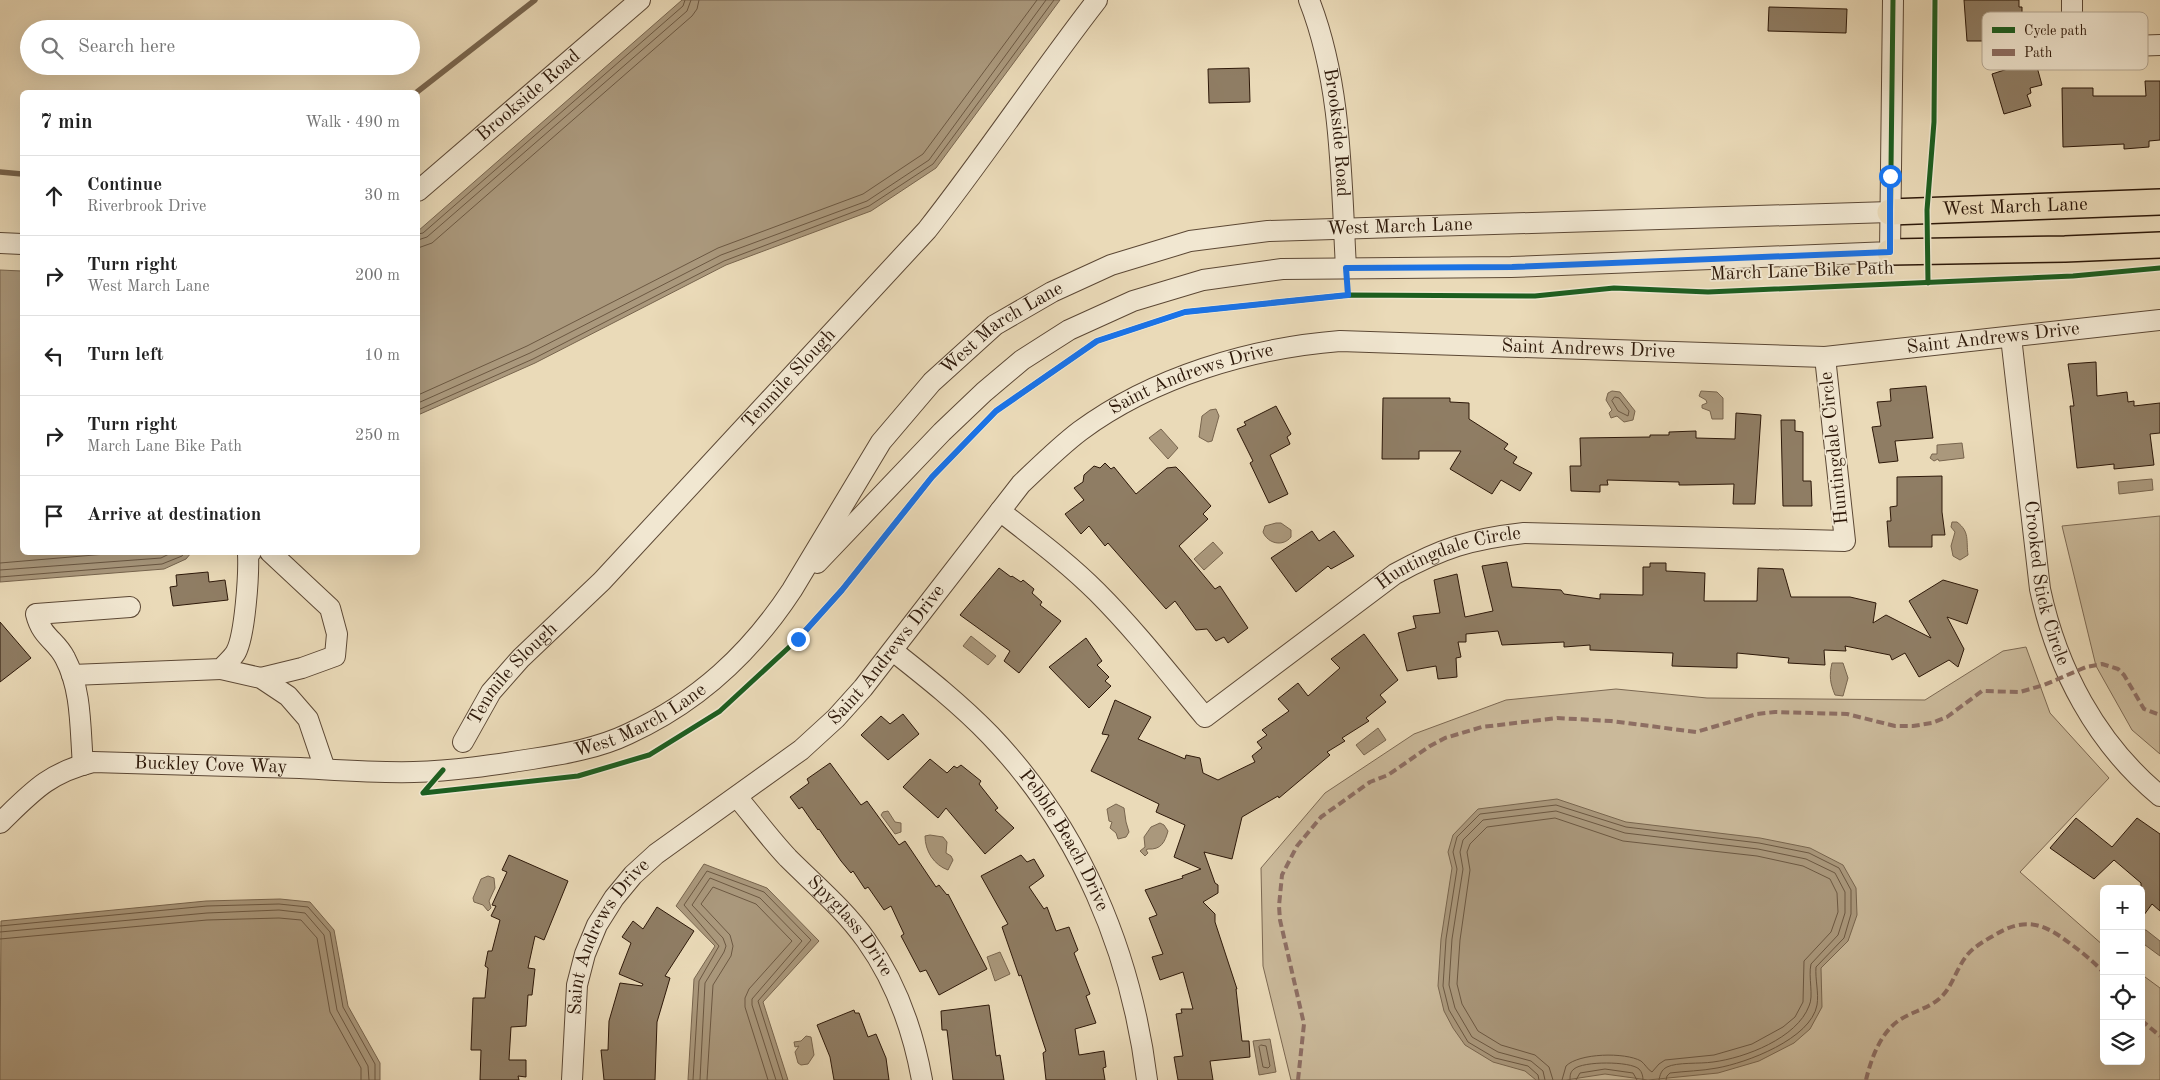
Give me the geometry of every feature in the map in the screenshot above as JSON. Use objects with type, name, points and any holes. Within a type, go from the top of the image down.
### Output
[{"type":"main road","name":"West March Lane","points":[[1890,212],[2160,202]]},
{"type":"main road","name":"West March Lane","points":[[1890,252],[2065,250],[2160,245]]},
{"type":"street","name":"Brookside Road","points":[[420,189],[640,0]]},
{"type":"street","name":"Tenmile Slough","points":[[463,742],[491,692],[521,658],[602,581],[927,230],[963,185],[1042,72],[1097,0]]},
{"type":"street","name":"Brookside Road","points":[[1309,0],[1319,27],[1332,82],[1346,268]]},
{"type":"street","points":[[1890,252],[1893,0]]},
{"type":"street","name":"West March Lane","points":[[443,770],[553,756],[584,749],[634,731],[666,715],[709,685],[743,654],[778,612],[881,442],[932,382],[995,325],[1052,292],[1102,269],[1190,241],[1268,231],[1890,212]]},
{"type":"street","points":[[0,243],[20,244]]},
{"type":"street","name":"West March Lane","points":[[792,590],[910,466],[984,392],[1022,360],[1069,330],[1133,301],[1203,280],[1282,270],[1512,267],[1890,252]]},
{"type":"street","name":"Saint Andrews Drive","points":[[572,1080],[577,985],[585,954],[597,925],[614,898],[633,875],[656,854],[801,750],[836,718],[893,651],[1022,484],[1052,454],[1081,430],[1122,405],[1159,386],[1255,353],[1299,344],[1340,341],[1825,357],[2160,320]]},
{"type":"street","name":"Crooked Stick Circle","points":[[2011,337],[2040,589],[2047,620],[2061,662],[2080,700],[2096,726],[2124,761],[2160,796]]},
{"type":"street","name":"Huntingdale Circle","points":[[1000,511],[1053,552],[1096,591],[1134,631],[1205,717],[1395,574],[1425,558],[1455,546],[1486,538],[1524,533],[1845,541],[1825,357]]},
{"type":"street","points":[[220,669],[236,652],[244,618],[249,571],[248,555]]},
{"type":"street","points":[[261,678],[302,668],[335,656],[337,634],[330,608],[273,555]]},
{"type":"street","points":[[83,765],[76,688],[72,675],[65,657],[40,628],[36,614],[130,607]]},
{"type":"street","name":"Pebble Beach Drive","points":[[893,651],[951,697],[990,735],[1024,773],[1060,825],[1099,898],[1117,944],[1135,1009],[1147,1080]]},
{"type":"street","points":[[72,675],[220,669],[261,678],[288,696],[308,718],[325,769]]},
{"type":"street","name":"Buckley Cove Way","points":[[0,823],[48,779],[72,767],[93,762],[414,772],[443,770]]},
{"type":"street","name":"Spyglass Drive","points":[[737,797],[788,858],[842,909],[867,941],[888,976],[905,1013],[916,1050],[922,1080]]},
{"type":"shaded area","points":[[2160,516],[2160,754],[2132,730],[2096,666],[2062,526]]},
{"type":"shaded area","points":[[2026,647],[2050,713],[2109,778],[2020,872],[2100,942],[2100,1065],[2145,1065],[2145,977],[2160,988],[2160,1080],[1291,1080],[1263,966],[1261,868],[1325,793],[1414,734],[1506,700],[1616,689],[1707,698],[1925,700],[2003,651]]},
{"type":"water","points":[[682,0],[1060,0],[936,168],[871,211],[726,265],[535,363],[420,414],[420,229]]},
{"type":"water","points":[[0,270],[20,271],[20,555],[189,555],[186,559],[164,569],[0,582]]},
{"type":"water","points":[[1612,391],[1620,392],[1635,411],[1633,420],[1624,422],[1617,416],[1611,418],[1609,413],[1612,410],[1606,400],[1608,393]]},
{"type":"water","points":[[1701,391],[1717,392],[1723,398],[1723,419],[1712,419],[1710,411],[1702,408],[1702,405],[1707,403],[1706,400],[1699,396]]},
{"type":"water","points":[[1216,409],[1219,416],[1212,441],[1208,442],[1199,437],[1202,416],[1210,410]]},
{"type":"water","points":[[1161,429],[1178,448],[1168,459],[1149,438]]},
{"type":"water","points":[[1962,443],[1964,458],[1939,461],[1938,459],[1934,461],[1930,458],[1932,454],[1937,454],[1937,445]]},
{"type":"water","points":[[2152,479],[2153,490],[2119,494],[2118,482]]},
{"type":"water","points":[[1952,522],[1957,522],[1964,529],[1967,537],[1968,555],[1960,560],[1953,556],[1951,546],[1955,532],[1951,527]]},
{"type":"water","points":[[1281,523],[1291,530],[1291,537],[1288,540],[1276,543],[1265,536],[1263,532],[1265,526]]},
{"type":"water","points":[[1213,542],[1223,553],[1204,570],[1194,559]]},
{"type":"water","points":[[971,636],[996,656],[988,665],[963,646]]},
{"type":"water","points":[[1832,663],[1843,663],[1848,678],[1843,696],[1835,695],[1833,691],[1830,676]]},
{"type":"water","points":[[1378,728],[1386,740],[1364,755],[1356,745]]},
{"type":"water","points":[[1557,799],[1626,822],[1760,838],[1810,848],[1843,865],[1856,888],[1857,915],[1848,941],[1821,968],[1822,1007],[1810,1029],[1794,1043],[1759,1061],[1718,1073],[1648,1080],[1605,1074],[1566,1080],[1536,1080],[1525,1071],[1493,1062],[1465,1045],[1444,1011],[1438,986],[1441,939],[1452,868],[1448,852],[1453,835],[1478,809]]},
{"type":"water","points":[[1116,804],[1124,808],[1129,832],[1126,837],[1118,839],[1116,833],[1110,828],[1112,822],[1109,821],[1107,809]]},
{"type":"water","points":[[888,811],[895,822],[901,823],[901,832],[895,834],[881,815],[883,812]]},
{"type":"water","points":[[1160,823],[1168,831],[1165,839],[1159,847],[1146,850],[1148,853],[1145,856],[1140,851],[1145,847],[1144,837],[1151,827]]},
{"type":"water","points":[[925,836],[943,837],[947,842],[946,853],[953,860],[948,870],[938,865],[931,857],[925,842]]},
{"type":"water","points":[[704,864],[767,888],[819,941],[763,1002],[788,1080],[688,1080],[694,979],[715,946],[676,906]]},
{"type":"water","points":[[488,876],[494,878],[495,888],[489,901],[491,908],[488,911],[483,905],[474,902],[473,898],[481,879]]},
{"type":"water","points":[[280,899],[310,902],[334,930],[348,1006],[380,1063],[380,1080],[0,1080],[1,921],[206,901]]},
{"type":"water","points":[[2145,930],[2160,941],[2160,956],[2145,945]]},
{"type":"water","points":[[1000,952],[1010,974],[995,981],[987,957]]},
{"type":"water","points":[[806,1036],[811,1037],[814,1055],[808,1064],[801,1065],[798,1063],[795,1052],[799,1046],[795,1047],[794,1042],[801,1041]]},
{"type":"water","points":[[1270,1039],[1276,1072],[1259,1075],[1253,1041]]},
{"type":"building","points":[[1964,0],[2019,0],[2019,7],[2022,7],[2022,12],[1982,12],[1982,41],[1967,41]]},
{"type":"building","points":[[1769,7],[1847,9],[1846,33],[1768,31]]},
{"type":"building","points":[[1249,68],[1250,102],[1209,103],[1208,69]]},
{"type":"building","points":[[2004,70],[2038,70],[2042,85],[2030,88],[2031,93],[2027,95],[2031,106],[2004,114],[1992,74]]},
{"type":"building","points":[[2145,81],[2160,81],[2160,140],[2149,141],[2149,147],[2124,149],[2124,144],[2063,147],[2062,88],[2093,88],[2093,96],[2146,96]]},
{"type":"building","points":[[2096,362],[2097,396],[2127,392],[2128,402],[2134,401],[2134,406],[2160,403],[2160,433],[2150,434],[2154,465],[2114,469],[2114,464],[2077,468],[2070,406],[2074,406],[2068,364]]},
{"type":"building","points":[[1926,386],[1933,438],[1895,441],[1898,461],[1879,463],[1872,427],[1881,426],[1877,402],[1891,401],[1890,389]]},
{"type":"building","points":[[1383,398],[1450,398],[1450,402],[1469,403],[1469,419],[1508,444],[1504,449],[1517,457],[1513,463],[1532,473],[1520,491],[1501,480],[1492,494],[1450,469],[1461,451],[1419,451],[1419,459],[1382,459]]},
{"type":"building","points":[[1276,406],[1291,434],[1287,437],[1290,444],[1270,455],[1288,494],[1269,503],[1250,463],[1253,461],[1237,429],[1246,425],[1244,422]]},
{"type":"building","points":[[1736,413],[1761,415],[1755,504],[1733,504],[1734,484],[1679,485],[1679,482],[1607,480],[1608,485],[1600,485],[1600,492],[1571,491],[1570,466],[1581,466],[1580,438],[1650,437],[1650,435],[1669,435],[1669,432],[1696,431],[1696,438],[1735,439]]},
{"type":"building","points":[[1781,420],[1795,420],[1795,431],[1803,432],[1803,481],[1811,481],[1812,506],[1783,506]]},
{"type":"building","points":[[1105,463],[1111,469],[1114,467],[1136,494],[1167,468],[1176,467],[1211,506],[1203,514],[1208,519],[1179,546],[1215,589],[1220,586],[1248,628],[1228,643],[1224,637],[1216,641],[1207,629],[1196,630],[1175,601],[1166,609],[1108,543],[1105,546],[1089,526],[1081,534],[1065,514],[1084,500],[1074,488],[1083,482],[1084,475],[1094,466],[1100,468]]},
{"type":"building","points":[[1942,476],[1942,512],[1945,535],[1932,535],[1932,547],[1889,547],[1887,521],[1891,521],[1890,507],[1897,506],[1897,477]]},
{"type":"building","points":[[1312,531],[1319,541],[1334,531],[1354,556],[1331,569],[1328,566],[1296,592],[1271,558]]},
{"type":"building","points":[[1507,562],[1512,587],[1561,590],[1564,594],[1600,599],[1600,594],[1643,595],[1643,567],[1650,567],[1650,563],[1666,563],[1666,571],[1705,573],[1704,601],[1757,601],[1758,568],[1783,569],[1791,597],[1850,597],[1876,603],[1873,623],[1886,615],[1931,638],[1909,601],[1943,580],[1978,590],[1967,624],[1947,617],[1964,649],[1958,667],[1949,660],[1919,677],[1905,653],[1892,660],[1890,655],[1845,646],[1846,651],[1824,650],[1825,665],[1788,663],[1789,658],[1737,653],[1737,668],[1672,666],[1673,653],[1590,650],[1590,645],[1564,647],[1564,642],[1502,645],[1498,631],[1466,634],[1466,642],[1458,642],[1461,657],[1456,658],[1457,677],[1438,679],[1436,666],[1407,671],[1398,633],[1416,628],[1413,616],[1440,613],[1434,580],[1457,574],[1465,617],[1493,611],[1482,566]]},
{"type":"building","points":[[999,568],[1021,582],[1023,580],[1034,589],[1032,593],[1042,602],[1040,605],[1061,621],[1019,673],[1004,661],[1010,651],[960,615]]},
{"type":"building","points":[[208,572],[209,582],[225,580],[228,600],[173,606],[170,587],[177,586],[176,575]]},
{"type":"building","points":[[0,622],[31,658],[0,682]]},
{"type":"building","points":[[1364,634],[1398,680],[1380,695],[1386,702],[1366,718],[1369,721],[1342,738],[1345,741],[1327,752],[1330,755],[1279,798],[1278,796],[1242,817],[1232,859],[1204,852],[1215,883],[1218,885],[1218,893],[1203,902],[1215,914],[1215,922],[1237,989],[1242,1041],[1249,1041],[1250,1057],[1210,1061],[1213,1080],[1178,1080],[1174,1057],[1183,1056],[1176,1014],[1182,1013],[1181,1009],[1193,1009],[1183,972],[1160,980],[1152,957],[1163,954],[1149,918],[1157,915],[1145,890],[1183,878],[1182,876],[1201,869],[1174,857],[1185,825],[1156,812],[1159,804],[1091,771],[1109,735],[1102,734],[1115,700],[1151,717],[1138,739],[1185,759],[1186,755],[1200,758],[1203,773],[1218,780],[1255,762],[1252,756],[1262,748],[1257,742],[1267,735],[1262,730],[1289,711],[1278,699],[1298,683],[1308,696],[1340,668],[1331,659]]},
{"type":"building","points":[[1086,638],[1102,661],[1097,665],[1109,677],[1105,681],[1111,686],[1089,708],[1049,667]]},
{"type":"building","points":[[903,714],[919,734],[888,760],[861,735],[881,716],[890,724]]},
{"type":"building","points":[[930,759],[947,773],[954,766],[957,768],[961,765],[981,781],[979,784],[998,808],[995,810],[1014,828],[985,854],[946,808],[938,818],[903,787]]},
{"type":"building","points":[[830,763],[861,805],[867,801],[899,845],[905,841],[936,887],[939,885],[948,894],[987,969],[939,995],[926,970],[920,972],[901,936],[904,934],[891,906],[884,910],[868,887],[865,889],[853,871],[851,873],[841,861],[802,807],[799,809],[790,797],[809,783],[807,779]]},
{"type":"building","points":[[2076,818],[2112,847],[2137,818],[2160,834],[2160,911],[2152,904],[2145,914],[2145,885],[2141,885],[2114,860],[2094,879],[2050,848]]},
{"type":"building","points":[[509,855],[568,881],[544,940],[535,936],[528,968],[535,969],[532,995],[528,995],[526,1026],[511,1027],[509,1060],[526,1060],[526,1077],[518,1076],[519,1080],[480,1080],[481,1050],[471,1050],[473,998],[485,998],[488,968],[485,966],[488,951],[492,951],[500,920],[491,916],[496,906],[492,905],[507,872],[502,870]]},
{"type":"building","points":[[1021,855],[1027,862],[1034,859],[1044,876],[1029,887],[1044,909],[1047,907],[1056,931],[1069,927],[1078,950],[1074,953],[1090,994],[1086,996],[1096,1023],[1075,1029],[1079,1055],[1104,1051],[1106,1067],[1103,1068],[1105,1080],[1046,1080],[1043,1053],[1046,1051],[1021,975],[1019,976],[1002,927],[1008,924],[981,876]]},
{"type":"building","points":[[657,907],[694,931],[665,976],[670,978],[657,1022],[655,1080],[604,1080],[601,1050],[608,1050],[609,1021],[620,983],[642,986],[643,984],[619,974],[631,943],[622,937],[633,921],[643,929]]},
{"type":"building","points":[[989,1005],[996,1056],[1000,1055],[1004,1080],[953,1080],[947,1030],[942,1030],[941,1011]]},
{"type":"building","points":[[854,1010],[855,1013],[859,1013],[868,1037],[876,1034],[886,1058],[889,1080],[834,1080],[830,1057],[817,1025]]},
{"type":"waterway","points":[[420,90],[535,0]]},
{"type":"waterway","points":[[0,172],[20,174]]},
{"type":"marked path","points":[[1298,1080],[1304,1024],[1280,920],[1279,906],[1282,875],[1297,846],[1321,817],[1370,782],[1388,775],[1445,738],[1482,727],[1557,718],[1611,721],[1696,732],[1757,714],[1775,712],[1847,714],[1895,726],[1913,726],[1932,723],[1947,717],[1982,691],[2020,692],[2044,685],[2086,667],[2102,664],[2118,669],[2124,675],[2144,709],[2160,715]]},
{"type":"marked path","points":[[1866,1080],[1877,1048],[1892,1026],[1939,999],[1948,989],[1960,965],[1970,951],[2004,930],[2025,924],[2043,927],[2062,937],[2100,969]]},
{"type":"marked path","points":[[2145,1023],[2160,1036]]},
{"type":"cycle path","name":"March Lane Bike Path","points":[[1890,252],[1893,0]]},
{"type":"cycle path","points":[[1928,283],[1927,210],[1934,122],[1935,0]]},
{"type":"cycle path","name":"March Lane Bike Path","points":[[443,770],[423,793],[578,776],[649,755],[720,711],[798,639],[842,590],[932,477],[996,411],[1097,341],[1185,312],[1348,295],[1535,296],[1614,288],[1708,292],[2073,276],[2160,268]]},
{"type":"route","points":[[798,639],[842,590],[932,477],[996,411],[1097,341],[1185,312],[1348,295],[1346,268],[1512,267],[1890,252],[1890,176]]}]
